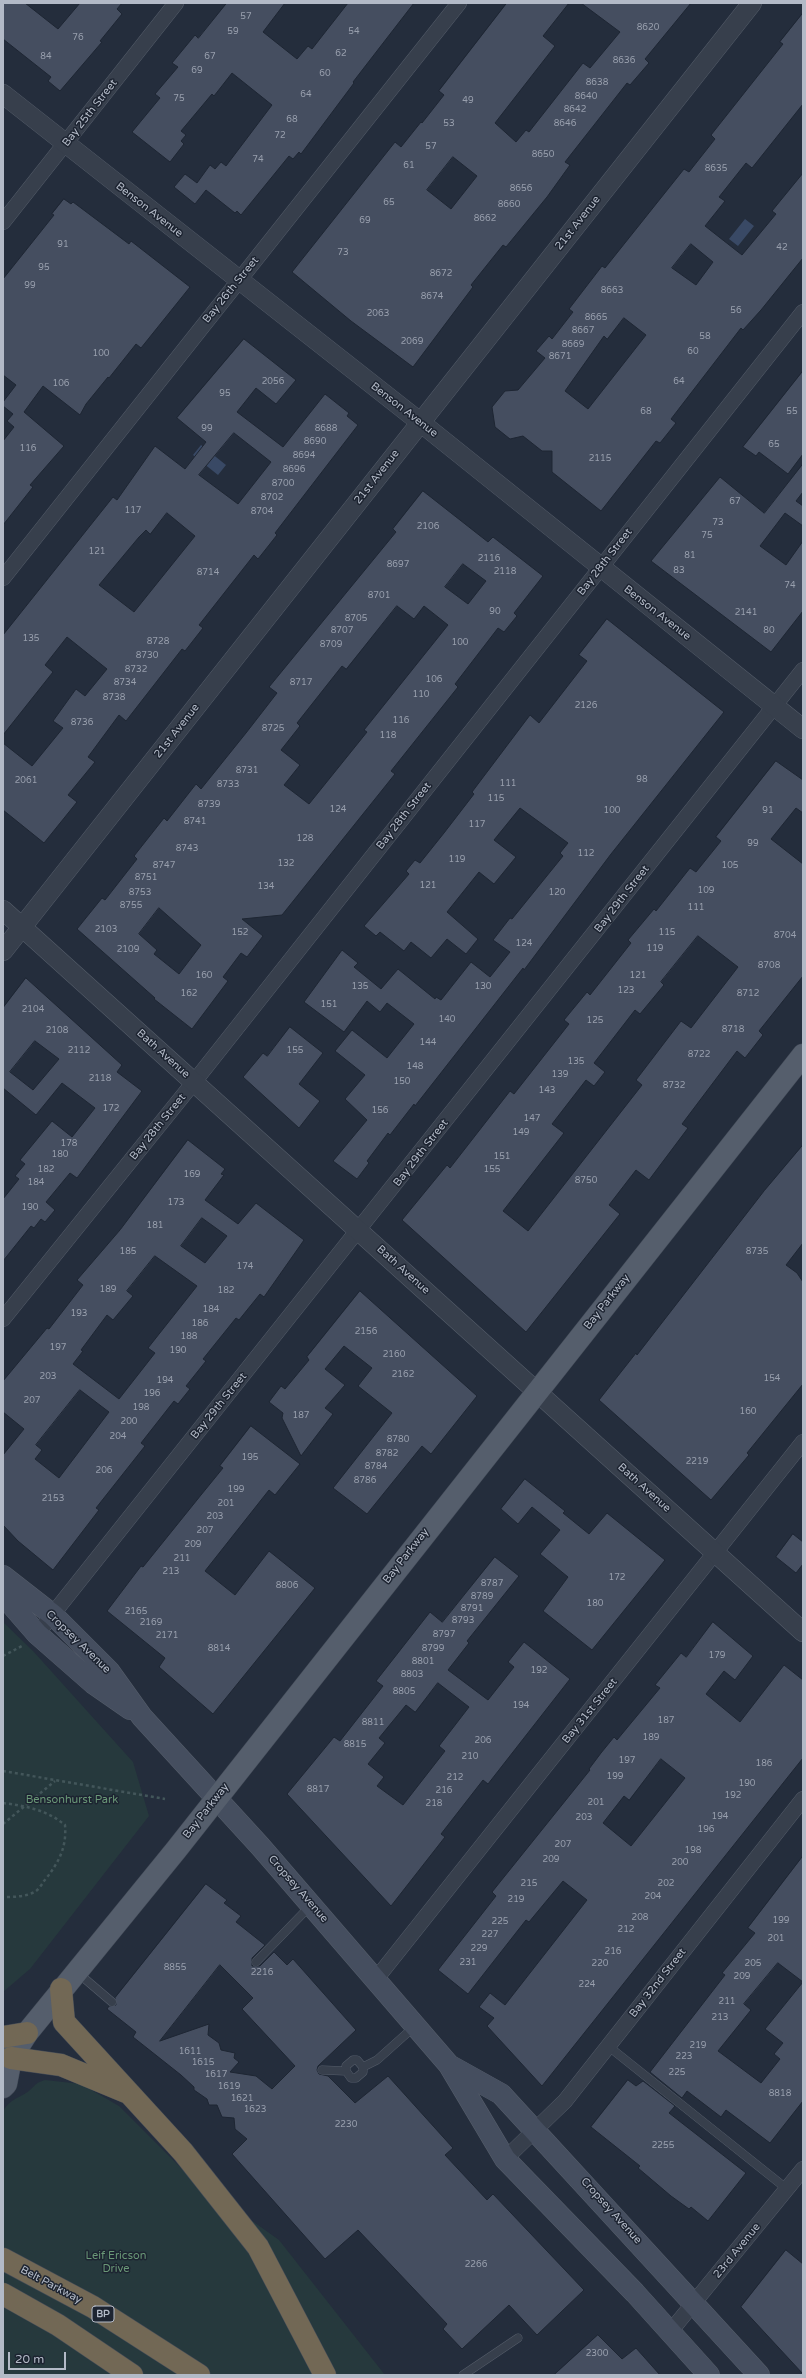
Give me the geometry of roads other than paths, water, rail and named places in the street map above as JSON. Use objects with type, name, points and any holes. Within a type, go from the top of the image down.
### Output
[{"type":"highway","points":[[61,1989],[64,2022],[183,2152],[258,2247],[325,2375]]},
{"type":"highway","points":[[3,2037],[27,2033]]},
{"type":"highway","points":[[7,2060],[61,2065],[132,2095]]},
{"type":"highway","name":"Belt Parkway","points":[[3,2259],[93,2307],[199,2375]]},
{"type":"highway","points":[[3,2294],[58,2325],[132,2375]]},
{"type":"main road","name":"Bay Parkway","points":[[3,2087],[6,2084],[7,2060],[61,1989],[217,1798],[537,1390],[803,1055]]},
{"type":"main road","name":"Cropsey Avenue","points":[[3,1576],[53,1615],[109,1671],[142,1717],[217,1798],[376,1979],[448,2065],[504,2159],[634,2293],[709,2375]]},
{"type":"main road","name":"Cropsey Avenue","points":[[3,1594],[31,1639],[142,1717]]},
{"type":"main road","name":"Cropsey Avenue","points":[[448,2065],[501,2094],[536,2129],[759,2375]]},
{"type":"street","name":"Bay 25th Street","points":[[3,222],[176,3]]},
{"type":"street","name":"Bay 26th Street","points":[[3,578],[459,3]]},
{"type":"street","name":"21st Avenue","points":[[3,951],[752,3]]},
{"type":"street","name":"Benson Avenue","points":[[3,94],[420,422],[600,568],[803,729]]},
{"type":"street","name":"Bay 28th Street","points":[[3,1319],[194,1082],[803,312]]},
{"type":"street","name":"Bay 29th Street","points":[[31,1639],[53,1615],[803,670]]},
{"type":"street","name":"Bath Avenue","points":[[3,910],[537,1390],[803,1632]]},
{"type":"street","name":"Bay 31st Street","points":[[376,1979],[803,1442]]},
{"type":"street","name":"Bay 32nd Street","points":[[504,2159],[565,2101],[803,1799]]},
{"type":"street","name":"23rd Avenue","points":[[670,2332],[803,2169]]},
{"type":"lane","points":[[256,1962],[311,1905]]},
{"type":"lane","points":[[76,1972],[112,2002]]},
{"type":"lane","points":[[363,2067],[377,2060],[415,2026]]},
{"type":"lane","points":[[608,2046],[787,2189]]},
{"type":"lane","points":[[353,2060],[358,2060],[363,2067],[363,2072],[356,2078],[351,2078],[346,2070],[346,2066],[353,2060]]},
{"type":"lane","points":[[322,2070],[346,2070]]},
{"type":"lane","points":[[463,2375],[518,2338]]},
{"type":"water","points":[[745,219],[754,226],[738,246],[729,239]]},
{"type":"water","points":[[201,445],[226,465],[218,475],[193,455]]},
{"type":"park label","name":"Bensonhurst Park","points":[[72,1800]]},
{"type":"park label","name":"Leif Ericson Drive","points":[[116,2262]]}]
